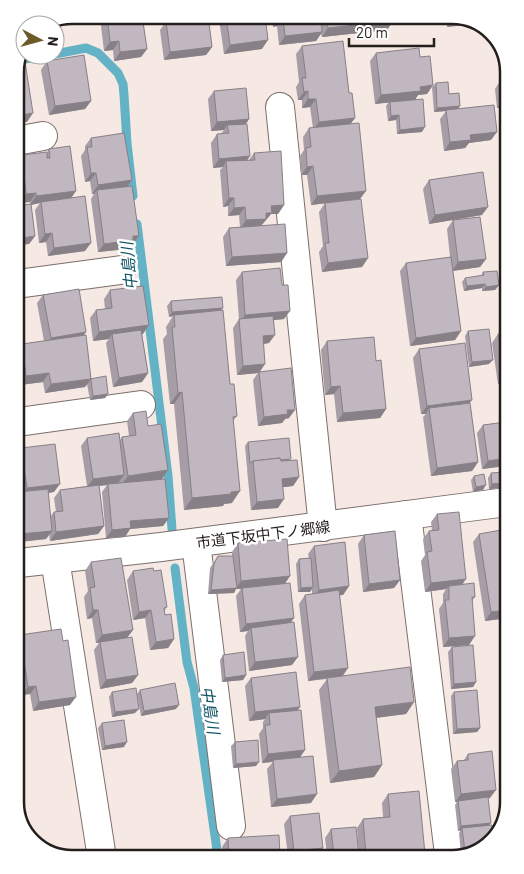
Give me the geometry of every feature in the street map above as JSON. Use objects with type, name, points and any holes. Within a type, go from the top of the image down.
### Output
[{"type":"street","points":[[280,107],[323,527]]},
{"type":"street","points":[[24,140],[43,136]]},
{"type":"street","points":[[24,283],[121,270]]},
{"type":"street","points":[[24,421],[141,406]]},
{"type":"street","name":"市道下坂中下ノ郷線","points":[[24,562],[323,527],[500,503]]},
{"type":"street","points":[[407,515],[449,850]]},
{"type":"street","points":[[178,545],[231,826]]},
{"type":"street","points":[[55,559],[101,850]]},
{"type":"building","points":[[108,24],[143,24],[147,49],[120,52],[119,41],[110,42]]},
{"type":"building","points":[[166,24],[209,24],[212,47],[170,52]]},
{"type":"building","points":[[227,24],[266,24],[268,40],[230,45]]},
{"type":"building","points":[[284,24],[322,24],[322,32],[285,36]]},
{"type":"building","points":[[327,24],[365,24],[328,28]]},
{"type":"building","points":[[343,41],[349,93],[352,93],[355,118],[319,122],[316,99],[308,99],[308,91],[304,92],[302,78],[306,78],[302,46]]},
{"type":"building","points":[[419,48],[420,57],[430,56],[433,85],[420,87],[421,91],[381,95],[376,53]]},
{"type":"building","points":[[84,55],[91,101],[55,106],[48,65],[65,65],[65,58]]},
{"type":"building","points":[[25,65],[33,113],[24,114]]},
{"type":"building","points":[[448,82],[449,94],[459,93],[460,106],[437,108],[436,83]]},
{"type":"building","points":[[246,88],[249,119],[217,122],[214,91]]},
{"type":"building","points":[[423,99],[425,127],[400,130],[399,115],[391,116],[390,102]]},
{"type":"building","points":[[494,105],[497,132],[470,135],[471,140],[450,142],[446,110]]},
{"type":"building","points":[[359,123],[366,191],[317,196],[313,166],[307,167],[306,148],[311,147],[309,128]]},
{"type":"building","points":[[247,124],[250,156],[219,159],[217,134],[229,133],[227,125]]},
{"type":"building","points":[[124,133],[132,180],[98,185],[96,173],[91,173],[87,147],[92,147],[91,138]]},
{"type":"building","points":[[70,146],[76,191],[36,196],[36,193],[26,194],[24,155],[47,152],[47,158],[50,158],[49,149]]},
{"type":"building","points":[[281,151],[284,205],[271,206],[272,213],[266,213],[266,219],[246,220],[245,207],[234,208],[234,198],[229,198],[226,161],[255,160],[254,153]]},
{"type":"building","points":[[483,172],[488,207],[435,215],[429,180]]},
{"type":"building","points":[[132,186],[139,236],[133,236],[133,240],[104,244],[97,190]]},
{"type":"building","points":[[85,196],[91,243],[54,248],[52,233],[45,234],[41,202]]},
{"type":"building","points":[[361,199],[368,258],[328,263],[325,243],[329,243],[325,203]]},
{"type":"building","points":[[31,204],[35,236],[24,238],[24,205]]},
{"type":"building","points":[[480,217],[486,259],[458,262],[453,220]]},
{"type":"building","points":[[285,224],[287,253],[232,257],[229,228]]},
{"type":"building","points":[[451,257],[461,331],[416,338],[406,263]]},
{"type":"building","points":[[280,268],[282,285],[288,285],[290,311],[245,315],[242,272]]},
{"type":"building","points":[[497,271],[499,285],[486,287],[485,284],[467,286],[465,278],[484,275],[483,272]]},
{"type":"building","points":[[143,286],[149,325],[99,332],[96,310],[112,308],[110,290]]},
{"type":"building","points":[[79,289],[86,332],[51,338],[43,295]]},
{"type":"building","points":[[222,297],[223,308],[172,312],[171,301]]},
{"type":"building","points":[[223,310],[230,384],[234,384],[237,416],[233,417],[240,491],[231,492],[231,494],[192,498],[182,392],[178,393],[172,327],[175,327],[174,315]]},
{"type":"building","points":[[273,316],[275,335],[263,336],[265,364],[243,366],[239,319]]},
{"type":"building","points":[[489,329],[493,360],[472,362],[468,331]]},
{"type":"building","points":[[141,330],[148,373],[119,378],[112,334]]},
{"type":"building","points":[[86,335],[91,379],[51,384],[49,373],[26,376],[24,344]]},
{"type":"building","points":[[374,337],[376,361],[381,360],[386,409],[343,413],[340,386],[331,387],[327,341]]},
{"type":"building","points":[[465,343],[472,400],[427,406],[419,349]]},
{"type":"building","points":[[291,368],[295,410],[287,410],[288,414],[264,417],[259,372]]},
{"type":"building","points":[[106,376],[108,394],[93,396],[90,379]]},
{"type":"building","points":[[470,403],[478,462],[437,468],[429,408]]},
{"type":"building","points":[[146,411],[148,426],[161,424],[168,470],[128,476],[122,437],[136,435],[133,413]]},
{"type":"building","points":[[500,423],[500,459],[488,461],[483,425]]},
{"type":"building","points":[[119,433],[124,475],[93,479],[87,438]]},
{"type":"building","points":[[289,438],[291,459],[280,460],[280,458],[250,463],[248,442]]},
{"type":"building","points":[[55,444],[60,484],[27,488],[24,468],[24,448]]},
{"type":"building","points":[[280,458],[281,461],[297,460],[299,477],[282,479],[284,499],[257,502],[253,461]]},
{"type":"building","points":[[500,472],[500,483],[492,484],[491,473]]},
{"type":"building","points":[[484,474],[486,485],[476,487],[474,476]]},
{"type":"building","points":[[165,479],[169,518],[130,521],[131,528],[112,530],[108,484]]},
{"type":"building","points":[[99,485],[104,526],[56,532],[54,512],[63,511],[60,490]]},
{"type":"building","points":[[48,489],[52,531],[24,534],[24,491]]},
{"type":"building","points":[[459,512],[466,579],[431,583],[427,552],[432,551],[429,531],[439,530],[437,514]]},
{"type":"building","points":[[500,530],[500,611],[491,612],[479,534]]},
{"type":"building","points":[[395,531],[400,580],[369,584],[364,535]]},
{"type":"building","points":[[287,539],[290,576],[241,581],[238,543]]},
{"type":"building","points":[[345,542],[349,586],[319,590],[314,546]]},
{"type":"building","points":[[218,556],[233,556],[237,588],[211,590],[214,564]]},
{"type":"building","points":[[121,558],[133,630],[102,635],[98,610],[93,610],[90,588],[95,587],[91,562]]},
{"type":"building","points":[[311,558],[313,587],[301,588],[299,559]]},
{"type":"building","points":[[153,568],[154,571],[161,570],[167,607],[164,608],[165,615],[171,614],[174,639],[156,642],[151,610],[139,612],[133,571]]},
{"type":"building","points":[[290,583],[294,618],[246,624],[242,588]]},
{"type":"building","points":[[474,583],[475,597],[472,597],[475,636],[449,638],[445,600],[449,600],[449,586]]},
{"type":"building","points":[[339,590],[348,668],[314,672],[305,595]]},
{"type":"building","points":[[294,622],[298,657],[255,662],[251,628]]},
{"type":"building","points":[[61,629],[63,641],[68,640],[76,697],[39,702],[36,686],[28,687],[24,661],[24,634]]},
{"type":"building","points":[[132,637],[138,675],[106,680],[100,642]]},
{"type":"building","points":[[473,645],[476,682],[454,684],[452,647]]},
{"type":"building","points":[[244,652],[246,675],[225,678],[223,655]]},
{"type":"building","points":[[410,667],[414,702],[375,707],[382,765],[339,771],[327,678]]},
{"type":"building","points":[[296,672],[300,707],[255,712],[251,678]]},
{"type":"building","points":[[175,683],[179,705],[144,711],[140,690]]},
{"type":"building","points":[[136,688],[139,709],[115,712],[112,692]]},
{"type":"building","points":[[477,690],[480,728],[457,729],[454,692]]},
{"type":"building","points":[[301,710],[305,750],[268,754],[265,725],[270,725],[269,713]]},
{"type":"building","points":[[124,720],[127,742],[105,746],[102,723]]},
{"type":"building","points":[[258,740],[259,762],[236,764],[235,742]]},
{"type":"building","points":[[492,751],[496,790],[461,794],[457,761],[468,760],[468,754]]},
{"type":"building","points":[[313,756],[317,794],[277,799],[273,760]]},
{"type":"building","points":[[419,791],[425,850],[366,850],[363,819],[390,817],[388,794]]},
{"type":"building","points":[[488,797],[491,823],[461,826],[458,801]]},
{"type":"building","points":[[319,813],[323,848],[294,850],[290,816]]},
{"type":"building","points":[[492,825],[492,829],[479,842],[465,849],[462,828]]},
{"type":"building","points":[[356,827],[358,850],[333,850],[331,829]]},
{"type":"building","points":[[279,835],[280,850],[229,850],[228,838]]},
{"type":"waterway","name":"中島川","points":[[65,52],[86,48],[98,53],[118,73],[123,84],[133,196]]},
{"type":"waterway","name":"中島川","points":[[137,224],[168,476],[172,529]]},
{"type":"waterway","name":"中島川","points":[[175,568],[187,662],[194,688],[217,850]]}]
